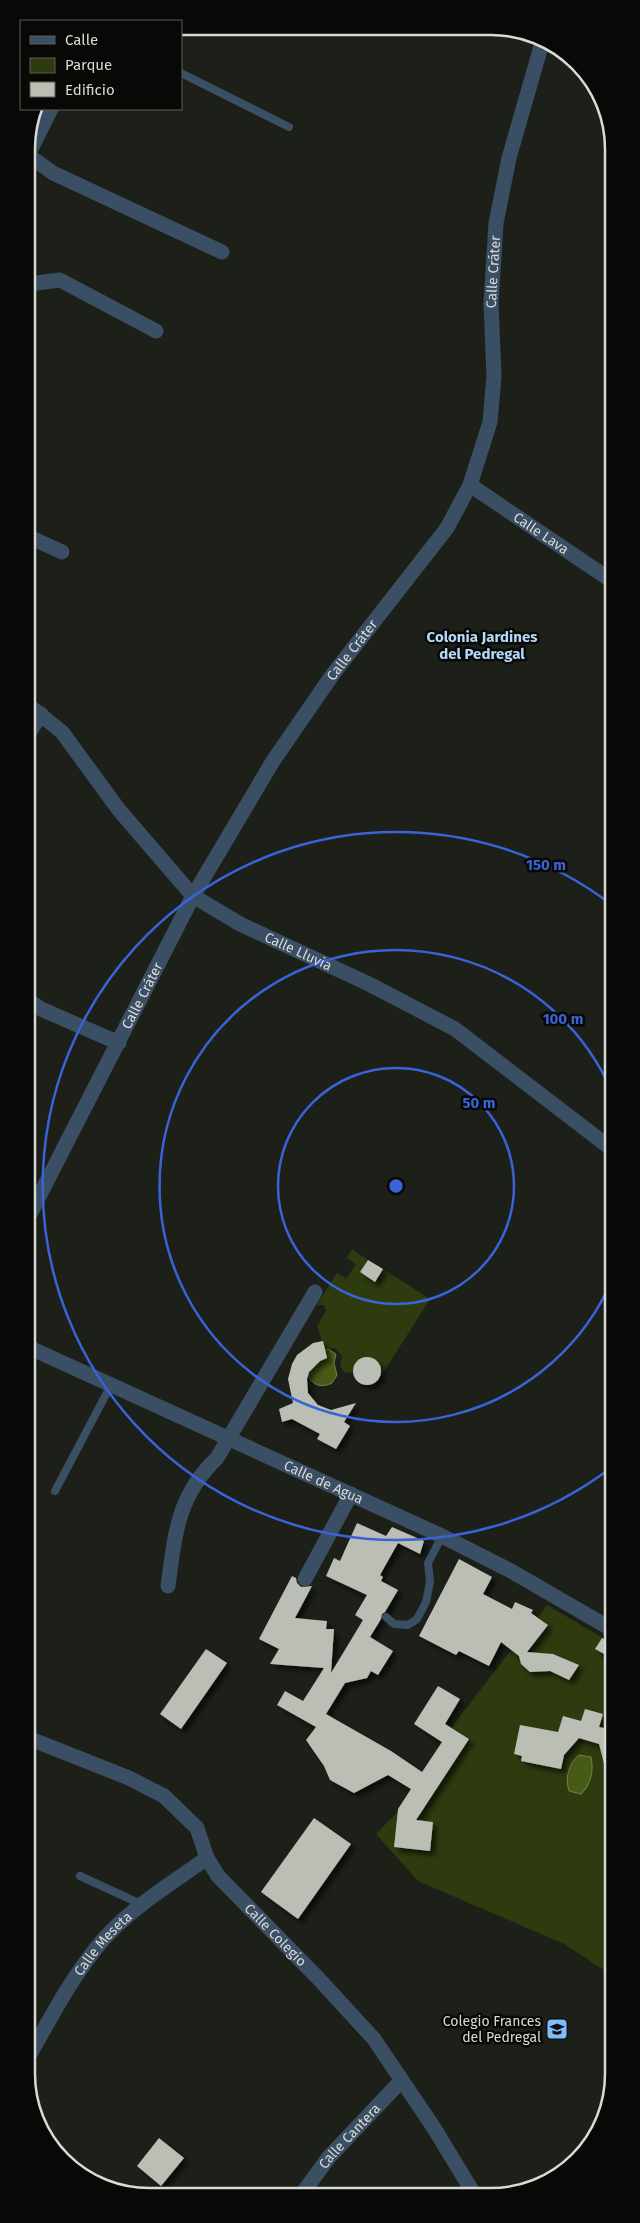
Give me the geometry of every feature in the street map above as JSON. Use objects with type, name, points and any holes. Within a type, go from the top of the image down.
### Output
[{"type":"street","name":"Calle Cráter","points":[[35,1205],[193,896],[273,761],[333,674],[446,528],[470,485],[490,422],[494,376],[491,303],[496,223],[510,158],[541,47]]},
{"type":"street","points":[[35,140],[50,110]]},
{"type":"street","points":[[35,162],[53,174],[222,252]]},
{"type":"street","points":[[35,283],[60,280],[156,331]]},
{"type":"street","name":"Calle Lava","points":[[470,485],[605,577]]},
{"type":"street","points":[[35,540],[62,552]]},
{"type":"street","name":"Calle Lluvia","points":[[35,710],[62,732],[119,810],[193,896],[240,924],[369,984],[455,1029],[605,1145]]},
{"type":"street","points":[[35,723],[41,714]]},
{"type":"street","points":[[35,1005],[119,1043]]},
{"type":"street","points":[[168,1586],[178,1520],[193,1486],[217,1458],[315,1292]]},
{"type":"street","name":"Calle de Agua","points":[[35,1350],[442,1536],[511,1571],[605,1625]]},
{"type":"street","points":[[305,1579],[351,1494]]},
{"type":"street","name":"Calle Colegio","points":[[35,1741],[129,1778],[164,1796],[197,1828],[207,1858],[218,1876],[318,1978],[374,2039],[434,2128],[470,2188]]},
{"type":"street","name":"Calle Meseta","points":[[35,2044],[74,1980],[102,1940],[140,1904],[207,1858]]},
{"type":"street","name":"Calle Cantera","points":[[306,2188],[329,2157],[401,2081]]},
{"type":"lane","points":[[182,74],[289,127]]},
{"type":"lane","points":[[56,1491],[112,1385]]},
{"type":"lane","points":[[386,1617],[394,1624],[408,1625],[422,1610],[429,1592],[428,1563],[442,1536]]},
{"type":"lane","points":[[80,1876],[140,1904]]},
{"type":"green space","points":[[352,1249],[368,1260],[360,1272],[374,1282],[383,1269],[430,1299],[378,1381],[379,1366],[376,1360],[372,1358],[368,1357],[356,1361],[352,1373],[344,1372],[340,1366],[342,1356],[335,1348],[325,1350],[317,1326],[326,1311],[324,1305],[317,1305],[337,1273],[346,1279],[356,1264],[347,1258]]},
{"type":"green space","points":[[547,1605],[605,1639],[605,1971],[564,1944],[418,1881],[376,1834],[469,1739],[451,1728],[511,1650],[519,1656],[521,1664],[530,1672],[550,1671],[569,1680],[579,1665],[553,1654],[533,1654],[531,1647],[548,1625],[538,1617]],"holes":[[[398,1818],[432,1822],[430,1851],[395,1847]]]},
{"type":"shaded area","points":[[328,1349],[336,1354],[334,1363],[337,1375],[332,1383],[318,1385],[308,1376],[325,1350]]},
{"type":"shaded area","points":[[579,1755],[591,1757],[592,1767],[589,1782],[581,1794],[569,1791],[567,1781],[570,1767]]},
{"type":"building","points":[[368,1260],[383,1269],[375,1282],[360,1272]]},
{"type":"building","points":[[323,1341],[327,1358],[320,1361],[309,1372],[307,1379],[308,1393],[318,1405],[331,1410],[356,1403],[344,1422],[350,1426],[336,1449],[317,1439],[320,1434],[292,1419],[282,1422],[279,1409],[293,1403],[288,1379],[292,1364],[297,1355],[313,1343]]},
{"type":"building","points":[[367,1357],[377,1361],[381,1371],[377,1381],[367,1385],[357,1381],[353,1371],[357,1361]]},
{"type":"building","points":[[357,1523],[386,1536],[392,1527],[424,1541],[420,1554],[398,1543],[380,1575],[383,1577],[381,1581],[398,1590],[370,1637],[393,1651],[378,1675],[371,1671],[367,1678],[345,1683],[326,1714],[391,1751],[422,1772],[442,1742],[414,1724],[438,1686],[460,1699],[445,1724],[469,1739],[416,1820],[433,1822],[430,1851],[394,1847],[398,1809],[411,1789],[388,1775],[354,1793],[330,1780],[324,1766],[306,1740],[316,1727],[277,1705],[285,1691],[303,1701],[324,1668],[270,1664],[279,1649],[259,1639],[292,1576],[296,1578],[297,1583],[301,1587],[312,1586],[295,1618],[327,1621],[326,1629],[334,1629],[331,1673],[363,1620],[355,1615],[367,1595],[326,1576],[334,1558],[340,1561]]},
{"type":"building","points":[[459,1559],[492,1577],[483,1594],[512,1609],[515,1602],[533,1610],[531,1613],[548,1625],[527,1652],[553,1654],[579,1665],[569,1680],[550,1671],[530,1672],[521,1664],[519,1656],[501,1642],[489,1666],[459,1651],[456,1655],[419,1636]]},
{"type":"building","points":[[602,1638],[605,1640],[605,1654],[595,1649]]},
{"type":"building","points":[[206,1649],[227,1663],[181,1729],[160,1714]]},
{"type":"building","points":[[585,1709],[603,1714],[599,1727],[605,1728],[605,1767],[599,1744],[579,1738],[564,1755],[561,1769],[521,1761],[522,1756],[514,1754],[520,1725],[558,1732],[563,1716],[581,1721]]},
{"type":"building","points":[[314,1818],[351,1844],[298,1919],[261,1892]]},
{"type":"building","points":[[159,2138],[184,2158],[161,2186],[137,2166]]},
{"type":"place","name":"Colegio Frances del Pedregal","points":[[557,2029]]},
{"type":"district","name":"Colonia Jardines del Pedregal","points":[[482,646]]}]
